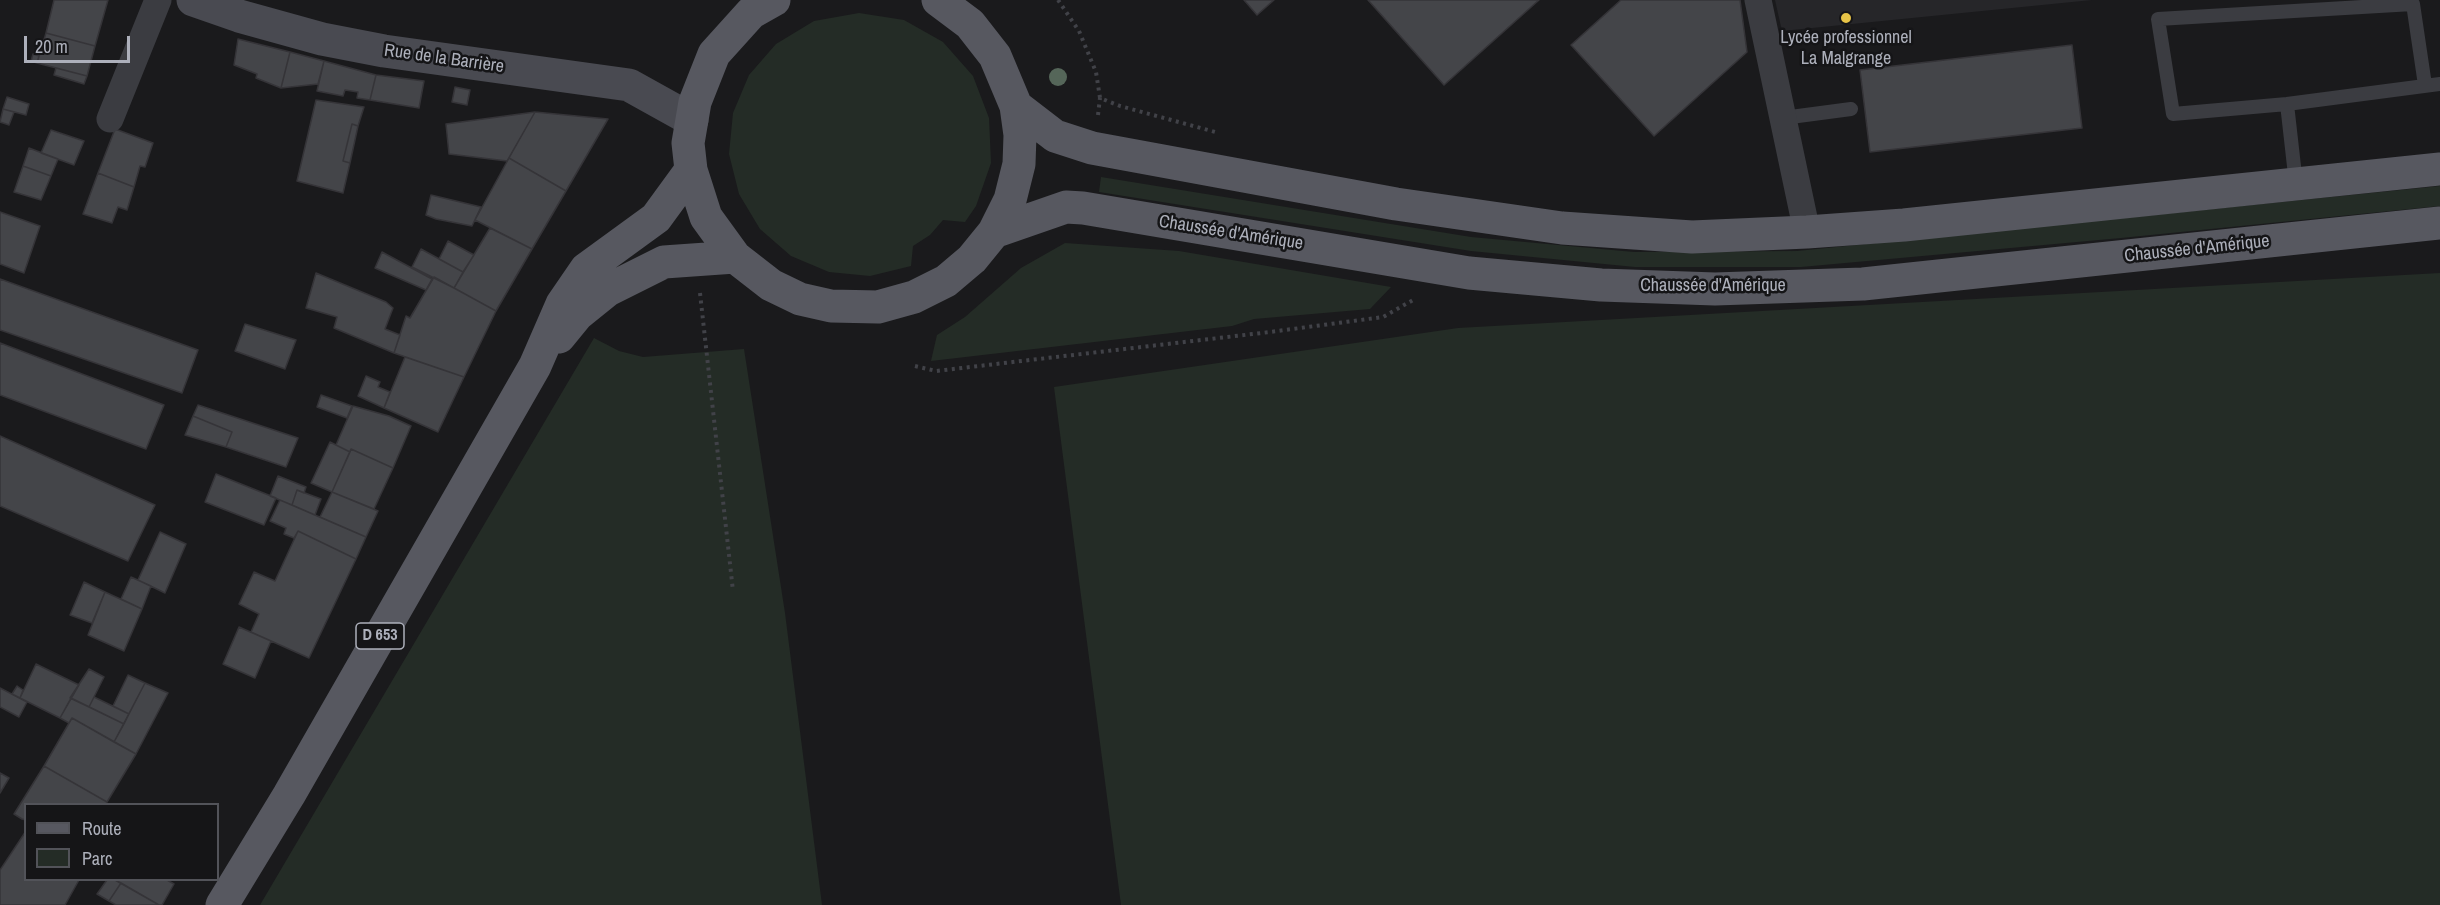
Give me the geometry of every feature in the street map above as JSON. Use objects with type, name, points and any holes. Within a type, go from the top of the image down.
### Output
[{"type":"main road","points":[[774,0],[751,13],[714,54],[695,102],[688,143],[691,170],[706,217],[735,257],[771,285],[800,299],[831,306],[878,307],[914,297],[946,281],[972,259],[994,232],[1010,200],[1019,164],[1020,135],[1016,106],[995,56],[970,24],[938,0]]},
{"type":"main road","points":[[1016,106],[1055,136],[1092,148],[1396,204],[1585,230],[1692,237],[1904,225],[2440,169]]},
{"type":"main road","points":[[535,366],[562,304],[586,270],[656,218],[691,170]]},
{"type":"main road","name":"Chaussée d'Amérique","points":[[994,232],[1066,207],[1083,208],[1469,273],[1601,285],[1715,289],[1863,284],[2440,223]]},
{"type":"main road","points":[[535,366],[577,315],[608,290],[664,262],[735,257]]},
{"type":"main road","name":"D 653","points":[[222,905],[289,795],[535,366]]},
{"type":"street","points":[[110,119],[158,0]]},
{"type":"street","name":"Rue de la Barrière","points":[[193,0],[239,16],[322,39],[384,51],[629,85],[692,120]]},
{"type":"street","points":[[1758,0],[1807,232]]},
{"type":"lane","points":[[2425,85],[2413,4],[2158,19],[2173,114],[2287,104],[2440,84]]},
{"type":"lane","points":[[2287,104],[2296,184]]},
{"type":"lane","points":[[1783,118],[1851,110]]},
{"type":"path","points":[[1058,0],[1079,32],[1096,72],[1100,98],[1120,106],[1224,135]]},
{"type":"path","points":[[699,284],[733,591]]},
{"type":"path","points":[[915,366],[936,371],[1270,332],[1383,317],[1414,300]]},
{"type":"shaded area","name":"Lycée professionnel La Malgrange","points":[[1775,0],[2092,0],[1782,31]]},
{"type":"green space","points":[[859,13],[904,20],[943,42],[973,76],[989,118],[991,163],[976,206],[965,222],[943,220],[930,235],[913,246],[911,266],[870,276],[829,272],[791,256],[760,229],[739,194],[729,154],[733,113],[749,75],[776,44],[814,21]]},
{"type":"green space","points":[[1101,177],[1471,237],[1634,252],[1797,251],[2440,186],[2440,206],[1801,267],[1635,267],[1471,251],[1099,192]]},
{"type":"green space","points":[[1065,243],[1179,251],[1391,287],[1370,309],[1254,319],[1232,326],[931,361],[937,335],[965,317],[1021,268]]},
{"type":"green space","points":[[2440,273],[2440,905],[1121,905],[1054,387],[1458,328]]},
{"type":"green space","points":[[594,338],[619,351],[643,357],[744,349],[785,613],[822,905],[260,905]]},
{"type":"building","points":[[54,0],[108,0],[95,46],[46,33]]},
{"type":"building","points":[[1244,0],[1274,0],[1257,15]]},
{"type":"building","points":[[1368,0],[1539,0],[1444,85]]},
{"type":"building","points":[[1621,0],[1740,0],[1747,52],[1654,136],[1571,45]]},
{"type":"building","points":[[46,33],[95,46],[87,76],[37,63]]},
{"type":"building","points":[[238,39],[290,52],[281,88],[256,78],[257,74],[234,65]]},
{"type":"building","points":[[2072,45],[2082,128],[1870,152],[1860,70]]},
{"type":"building","points":[[290,52],[324,61],[318,84],[281,88]]},
{"type":"building","points":[[33,54],[39,56],[37,63],[31,61]]},
{"type":"building","points":[[324,61],[376,75],[370,100],[357,98],[358,92],[345,90],[343,96],[317,91]]},
{"type":"building","points":[[56,68],[87,76],[84,84],[54,75]]},
{"type":"building","points":[[376,75],[424,81],[419,108],[370,100]]},
{"type":"building","points":[[455,87],[470,90],[467,105],[452,102]]},
{"type":"building","points":[[7,97],[29,104],[26,115],[3,109]]},
{"type":"building","points":[[316,100],[364,107],[358,126],[352,124],[343,161],[350,163],[343,193],[297,181]]},
{"type":"building","points":[[3,109],[14,112],[9,125],[0,122]]},
{"type":"building","points":[[535,112],[608,119],[566,191],[509,158]]},
{"type":"building","points":[[535,112],[507,161],[449,154],[446,124]]},
{"type":"building","points":[[352,124],[358,126],[350,163],[343,161]]},
{"type":"building","points":[[115,129],[153,143],[145,167],[140,166],[134,187],[98,173]]},
{"type":"building","points":[[51,130],[84,141],[74,165],[41,153]]},
{"type":"building","points":[[29,148],[58,159],[51,176],[23,166]]},
{"type":"building","points":[[509,158],[566,191],[532,249],[475,220]]},
{"type":"building","points":[[23,166],[51,176],[41,200],[14,192]]},
{"type":"building","points":[[98,173],[134,187],[127,210],[118,207],[112,223],[83,214]]},
{"type":"building","points":[[431,195],[481,207],[472,226],[436,219],[426,215]]},
{"type":"building","points":[[0,212],[40,226],[24,273],[0,264]]},
{"type":"building","points":[[490,228],[532,249],[496,311],[454,288]]},
{"type":"building","points":[[448,241],[474,255],[463,272],[439,259]]},
{"type":"building","points":[[421,249],[463,272],[454,288],[412,267]]},
{"type":"building","points":[[382,252],[432,279],[426,290],[375,268]]},
{"type":"building","points":[[316,273],[386,302],[393,308],[385,329],[400,335],[394,353],[334,328],[337,317],[306,308]]},
{"type":"building","points":[[434,277],[496,311],[464,377],[394,353],[406,316],[410,318]]},
{"type":"building","points":[[0,279],[198,350],[182,393],[0,330]]},
{"type":"building","points":[[245,324],[296,340],[285,369],[235,351]]},
{"type":"building","points":[[0,343],[164,405],[146,449],[0,395]]},
{"type":"building","points":[[405,357],[464,377],[438,432],[384,408]]},
{"type":"building","points":[[366,376],[380,382],[378,387],[390,392],[384,408],[358,396]]},
{"type":"building","points":[[321,395],[352,406],[347,418],[317,407]]},
{"type":"building","points":[[198,405],[298,438],[286,467],[226,447],[232,432],[193,416]]},
{"type":"building","points":[[353,406],[389,416],[411,426],[393,468],[351,449],[350,452],[336,445]]},
{"type":"building","points":[[193,416],[232,432],[226,447],[185,435]]},
{"type":"building","points":[[0,436],[155,505],[128,561],[0,506]]},
{"type":"building","points":[[330,442],[350,452],[332,492],[311,483]]},
{"type":"building","points":[[351,449],[393,468],[374,509],[332,492]]},
{"type":"building","points":[[216,474],[276,498],[264,525],[205,502]]},
{"type":"building","points":[[278,476],[306,487],[304,493],[297,490],[292,505],[270,496]]},
{"type":"building","points":[[297,490],[321,499],[315,515],[292,505]]},
{"type":"building","points":[[332,492],[378,511],[366,537],[320,517]]},
{"type":"building","points":[[280,500],[366,537],[356,559],[298,531],[294,538],[284,534],[286,528],[270,521]]},
{"type":"building","points":[[298,531],[356,559],[309,658],[251,632],[259,614],[239,604],[254,572],[275,581]]},
{"type":"building","points":[[160,532],[186,544],[165,593],[138,580]]},
{"type":"building","points":[[131,577],[151,586],[142,609],[121,599]]},
{"type":"building","points":[[84,582],[105,592],[92,623],[70,615]]},
{"type":"building","points":[[105,592],[142,609],[124,651],[88,635]]},
{"type":"building","points":[[239,627],[271,641],[255,678],[223,664]]},
{"type":"building","points":[[36,664],[79,685],[60,718],[20,698]]},
{"type":"building","points":[[89,669],[104,677],[89,707],[70,698]]},
{"type":"building","points":[[128,675],[145,683],[129,714],[113,706]]},
{"type":"building","points":[[145,683],[168,693],[136,754],[114,742]]},
{"type":"building","points":[[17,686],[23,690],[20,698],[12,694]]},
{"type":"building","points":[[0,688],[27,702],[19,717],[0,707]]},
{"type":"building","points":[[94,697],[129,714],[124,724],[89,707]]},
{"type":"building","points":[[71,698],[124,724],[114,742],[72,718],[69,723],[60,718]]},
{"type":"building","points":[[72,718],[136,754],[107,802],[44,766]]},
{"type":"building","points":[[44,766],[107,802],[24,803],[24,820],[14,814]]},
{"type":"building","points":[[0,773],[9,778],[0,793]]},
{"type":"building","points":[[24,834],[24,881],[78,881],[65,905],[0,905],[0,870]]},
{"type":"building","points":[[106,881],[121,883],[109,901],[97,894]]},
{"type":"building","points":[[117,881],[169,881],[174,884],[162,905]]},
{"type":"building","points":[[121,883],[159,905],[116,905],[109,901]]},
{"type":"place","name":"Lycée professionnel La Malgrange","points":[[1846,18]]}]
